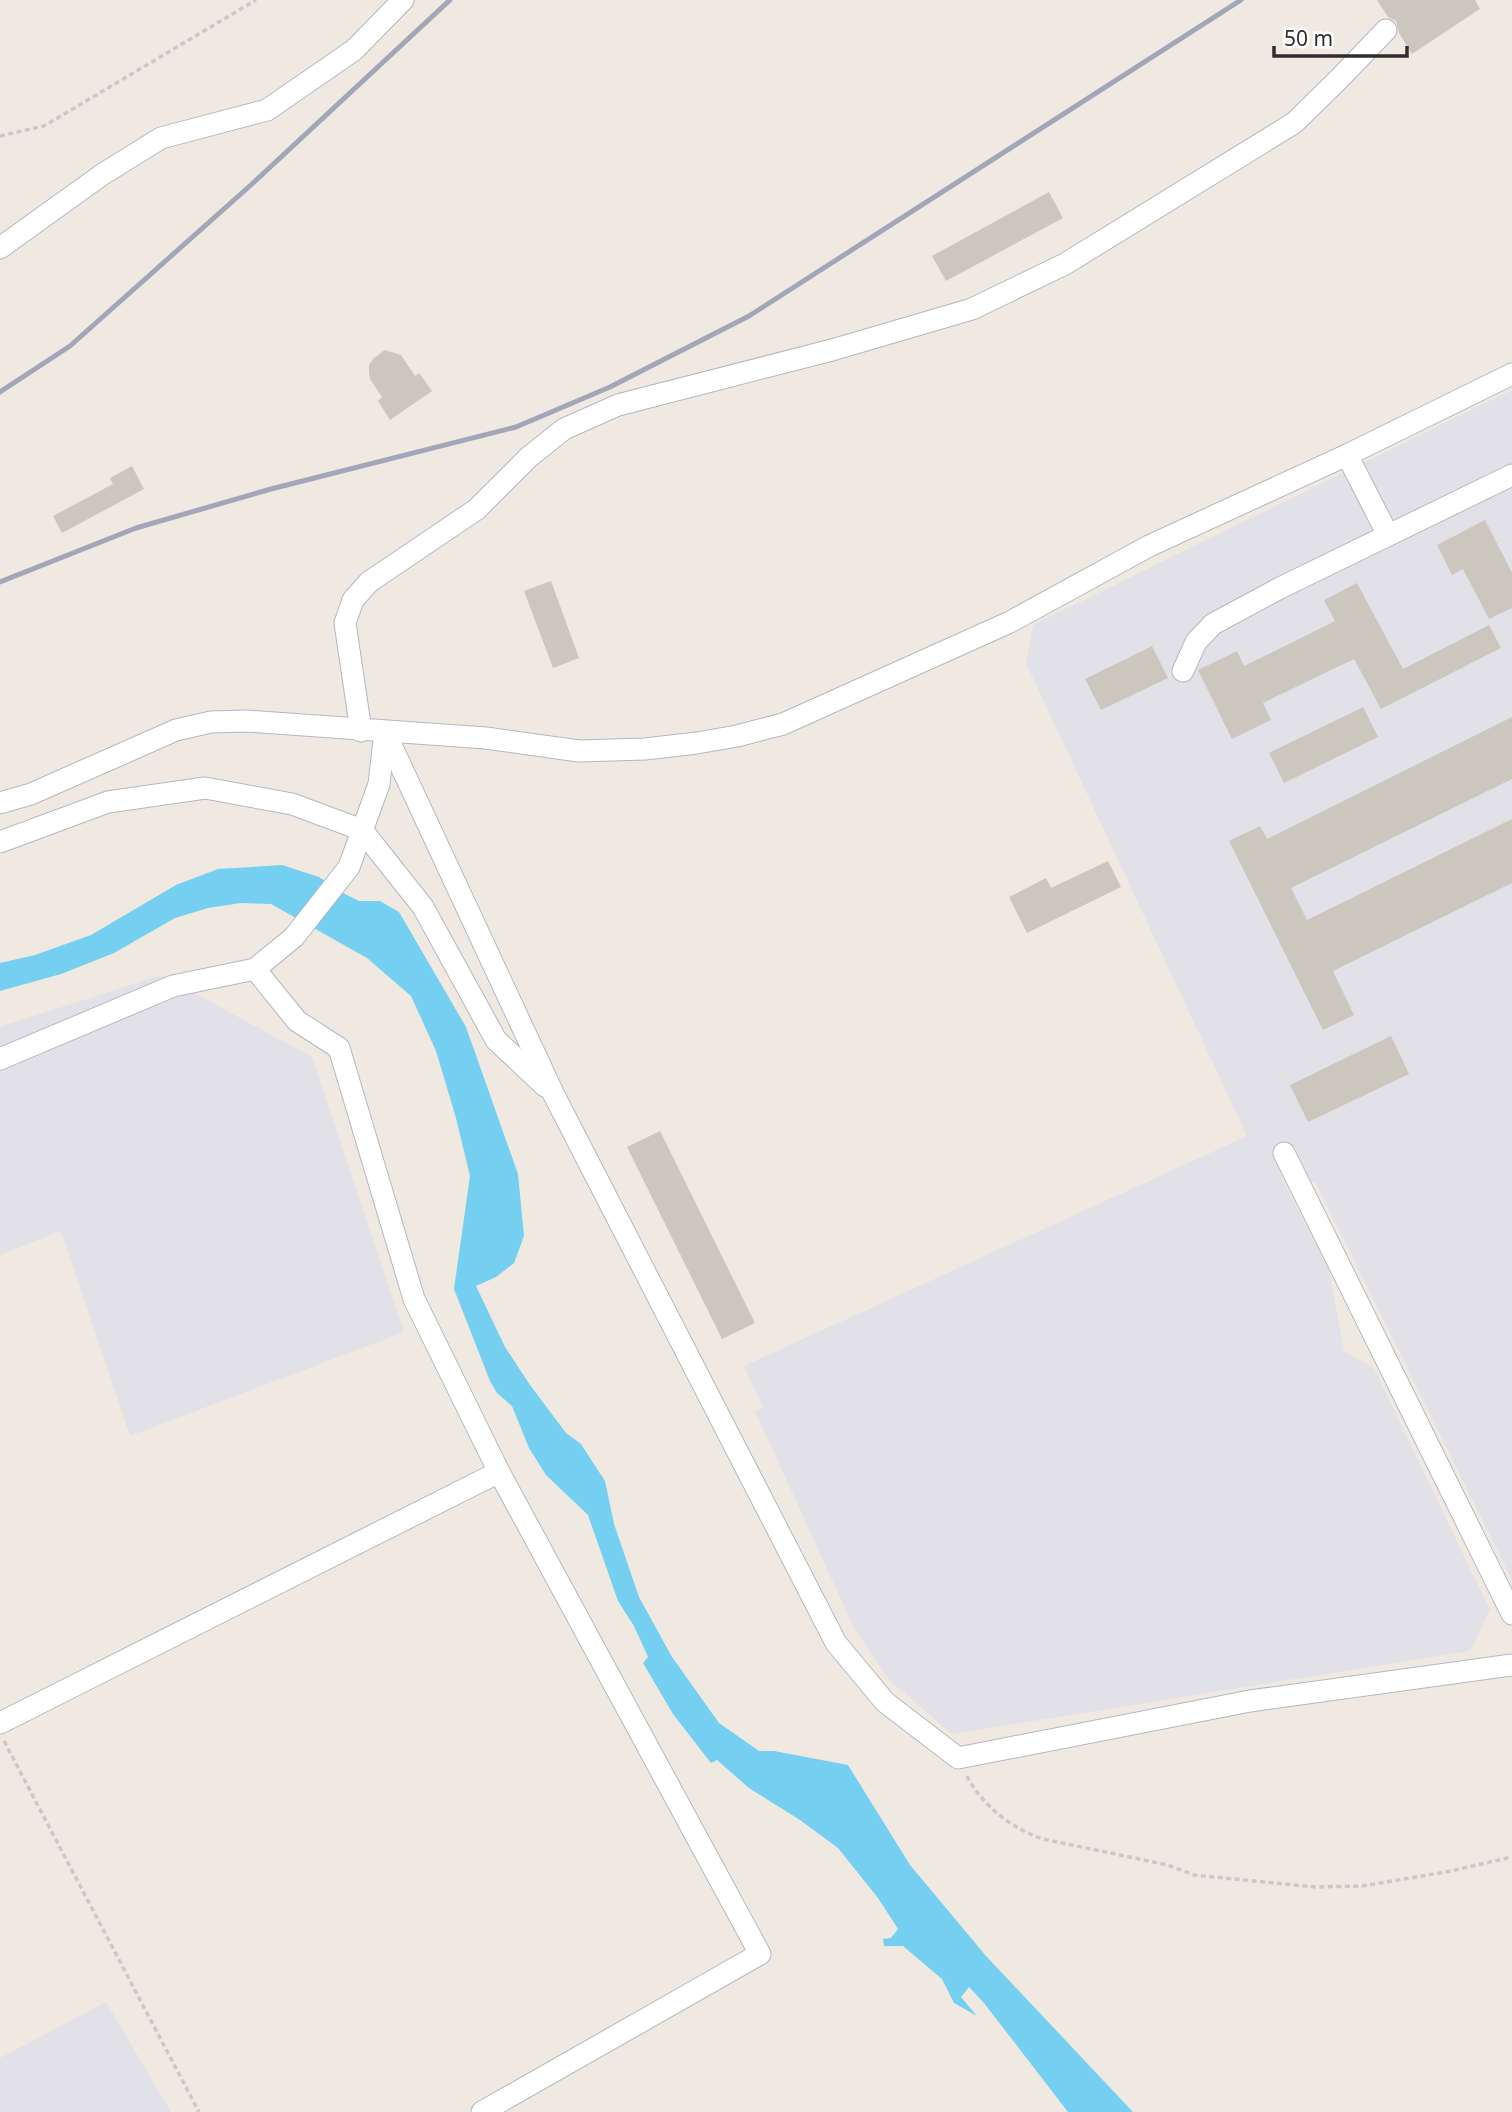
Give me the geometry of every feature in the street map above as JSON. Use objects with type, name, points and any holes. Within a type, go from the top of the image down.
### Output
[{"type":"street","points":[[0,248],[103,174],[161,138],[267,110],[354,50],[403,0]]},
{"type":"street","points":[[361,731],[345,623],[353,600],[369,582],[477,509],[528,457],[564,429],[618,405],[832,350],[972,309],[1065,264],[1294,123],[1386,30]]},
{"type":"street","points":[[0,803],[31,794],[176,730],[211,722],[246,721],[486,738],[579,751],[645,749],[697,743],[783,724],[1010,622],[1149,546],[1347,455],[1512,374]]},
{"type":"street","points":[[1347,455],[1388,535]]},
{"type":"street","points":[[1182,671],[1196,642],[1213,624],[1280,588],[1512,475]]},
{"type":"street","points":[[0,1059],[173,986],[255,970],[294,937],[349,867],[379,784],[385,732]]},
{"type":"street","points":[[385,732],[554,1095],[836,1643],[884,1702],[958,1758],[1250,1701],[1512,1665]]},
{"type":"street","points":[[0,842],[108,802],[205,788],[292,804],[362,830],[423,907],[496,1041],[554,1095]]},
{"type":"street","points":[[255,970],[297,1021],[339,1048],[414,1300],[499,1472],[760,1954],[482,2112]]},
{"type":"street","points":[[1284,1153],[1512,1614]]},
{"type":"street","points":[[0,1723],[499,1472]]},
{"type":"path","points":[[0,136],[44,126],[256,0]]},
{"type":"path","points":[[0,1733],[199,2112]]},
{"type":"path","points":[[958,1758],[970,1781],[997,1814],[1027,1834],[1168,1865],[1194,1875],[1315,1887],[1362,1886],[1446,1872],[1512,1857]]},
{"type":"shaded area","points":[[1512,390],[1512,1580],[1316,1183],[1281,1177],[1329,1270],[1344,1351],[1374,1368],[1490,1610],[1470,1651],[952,1734],[889,1680],[854,1628],[755,1411],[763,1407],[744,1366],[1247,1136],[1026,663],[1033,625]]},
{"type":"shaded area","points":[[161,975],[312,1057],[404,1332],[130,1436],[61,1231],[0,1255],[0,1027]]},
{"type":"shaded area","points":[[106,2002],[171,2112],[0,2112],[0,2058]]},
{"type":"water","points":[[282,865],[319,877],[359,901],[380,901],[399,912],[466,1027],[518,1174],[524,1236],[514,1263],[496,1277],[476,1286],[505,1347],[530,1385],[566,1433],[581,1444],[605,1481],[614,1524],[639,1597],[672,1657],[719,1723],[759,1751],[774,1751],[848,1765],[910,1865],[986,1956],[1133,2112],[1068,2112],[969,1987],[961,1997],[977,2016],[954,2003],[942,1979],[903,1946],[884,1946],[883,1939],[891,1938],[898,1929],[878,1898],[838,1848],[749,1788],[717,1760],[711,1763],[673,1714],[643,1663],[648,1657],[634,1626],[618,1601],[588,1515],[546,1475],[529,1448],[512,1406],[497,1393],[490,1381],[454,1289],[470,1176],[436,1051],[411,996],[367,958],[271,904],[241,903],[208,908],[175,918],[114,953],[61,974],[0,991],[0,963],[35,955],[91,935],[176,885],[218,869]]},
{"type":"building","points":[[1377,0],[1475,0],[1480,9],[1412,54],[1399,33],[1396,21],[1388,17]]},
{"type":"building","points":[[1049,192],[1063,218],[946,281],[932,256]]},
{"type":"building","points":[[385,350],[401,355],[415,376],[419,373],[432,391],[390,420],[378,401],[382,397],[369,373],[369,365]]},
{"type":"building","points":[[132,466],[144,489],[62,533],[53,516],[113,484],[110,478]]},
{"type":"building","points":[[1485,520],[1512,573],[1512,608],[1489,619],[1463,569],[1452,575],[1437,545]]},
{"type":"building","points":[[551,581],[579,658],[553,668],[524,591]]},
{"type":"building","points":[[1357,583],[1403,669],[1489,625],[1501,648],[1381,709],[1354,659],[1263,703],[1271,720],[1232,739],[1198,670],[1237,651],[1244,666],[1335,621],[1324,600]]},
{"type":"building","points":[[1152,646],[1168,678],[1101,710],[1085,679]]},
{"type":"building","points":[[1363,707],[1378,737],[1284,783],[1269,753]]},
{"type":"building","points":[[1512,717],[1512,779],[1291,888],[1307,920],[1512,819],[1512,883],[1333,971],[1354,1015],[1323,1030],[1229,841],[1260,826],[1267,839]]},
{"type":"building","points":[[1108,861],[1121,887],[1027,933],[1009,897],[1046,878],[1051,888]]},
{"type":"building","points":[[1391,1036],[1409,1074],[1308,1122],[1290,1085]]},
{"type":"building","points":[[660,1131],[755,1323],[722,1339],[627,1147]]},
{"type":"railway","points":[[0,392],[70,346],[252,184],[450,0]]},
{"type":"railway","points":[[0,582],[136,528],[271,489],[516,427],[610,387],[749,316],[1241,0]]}]
